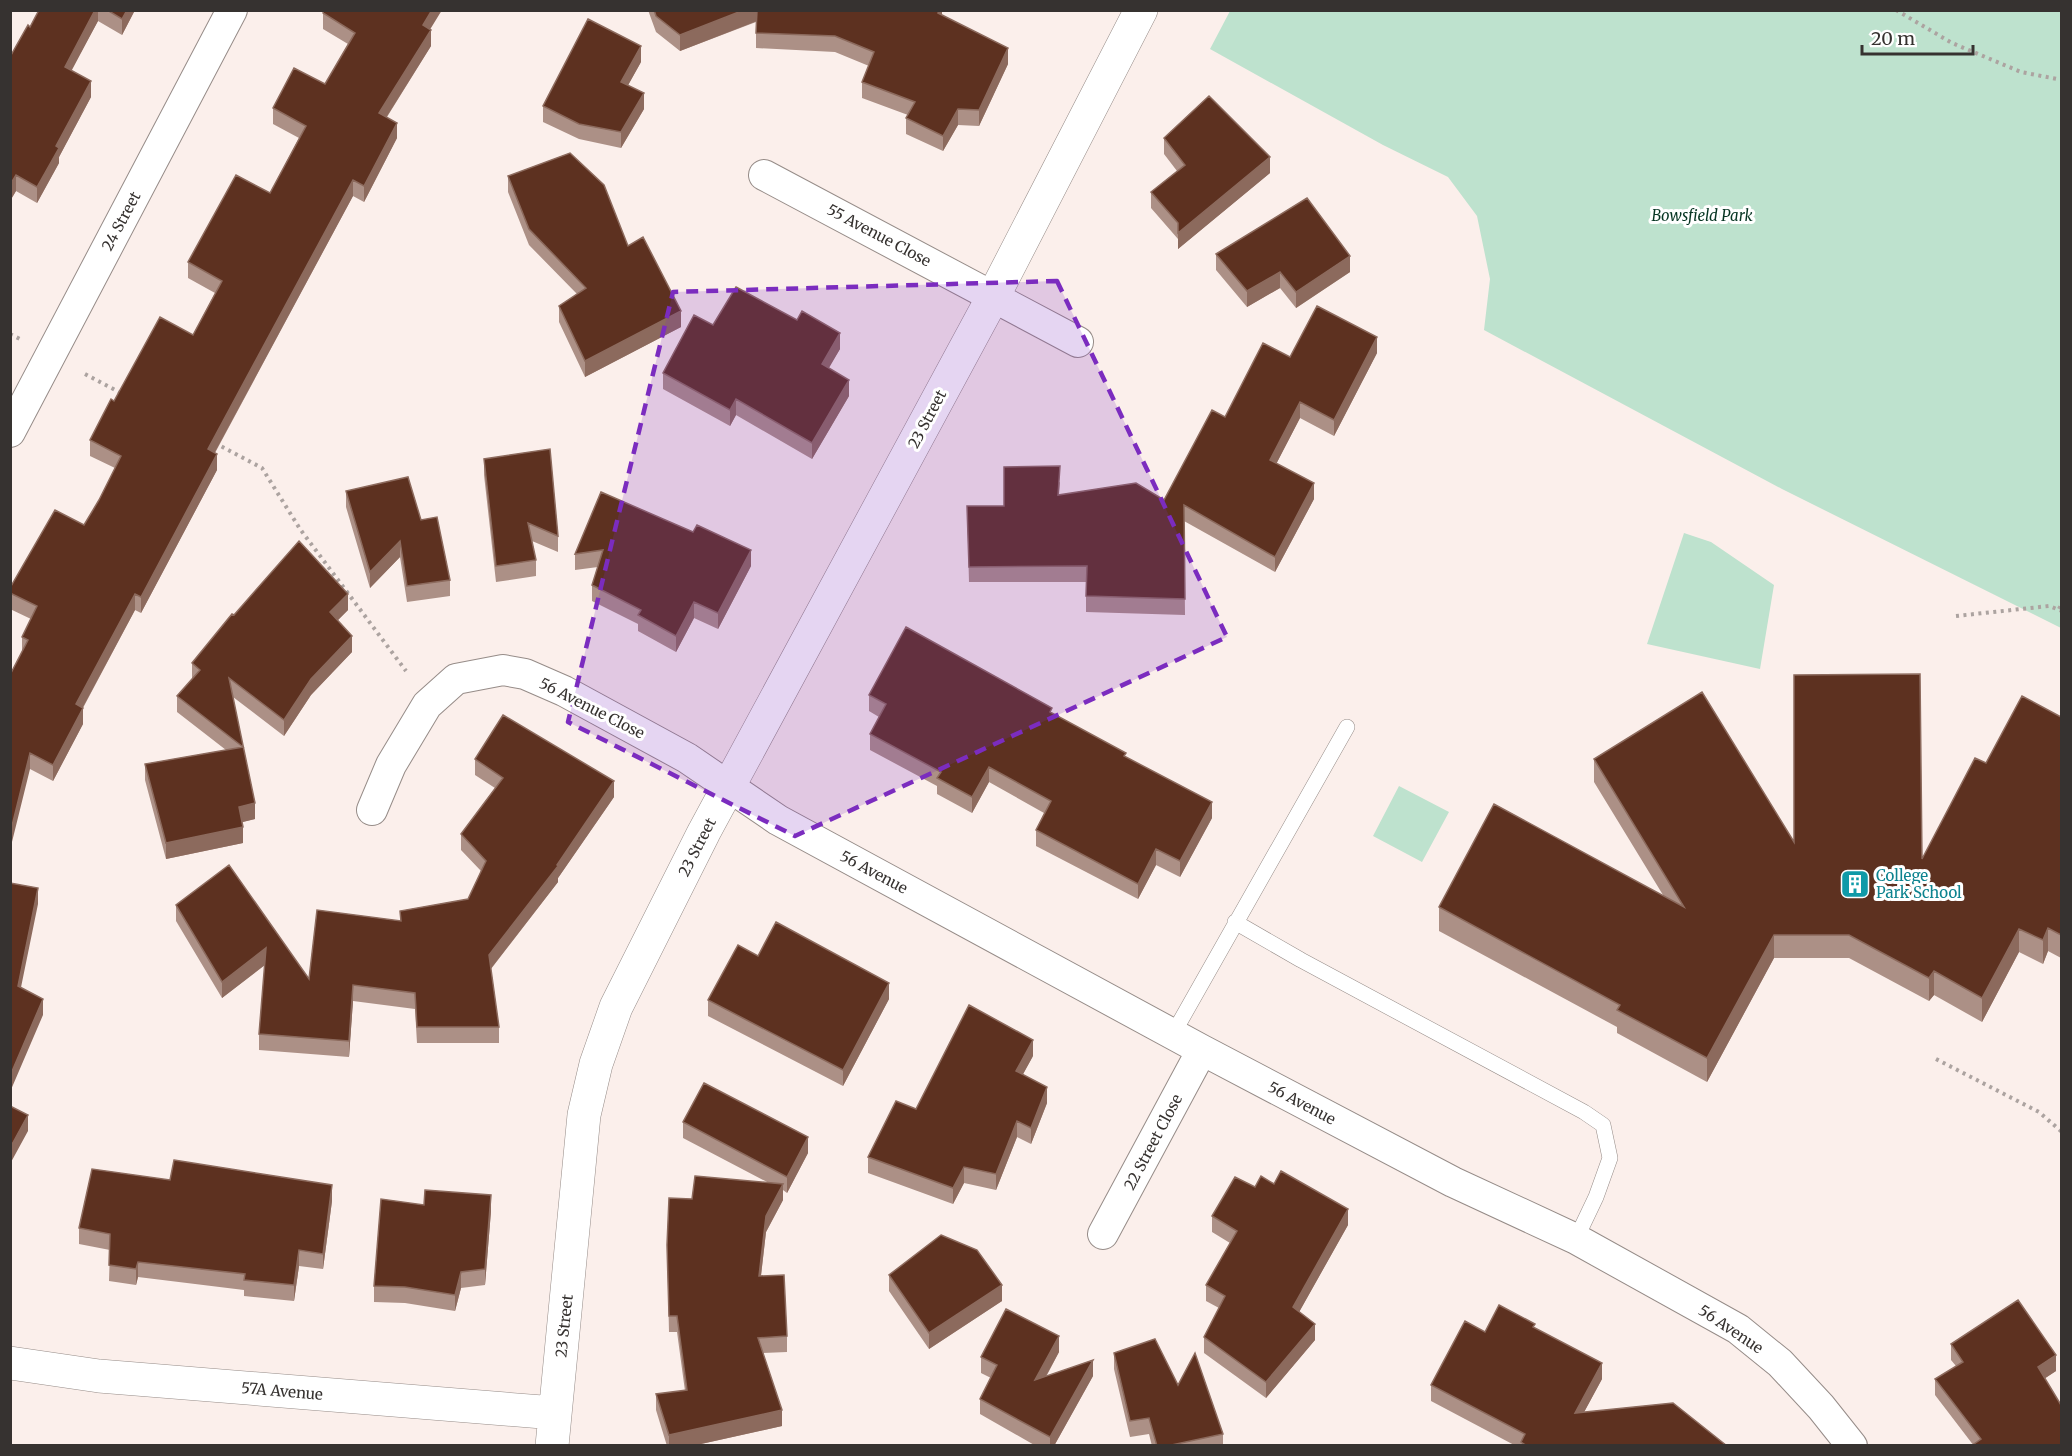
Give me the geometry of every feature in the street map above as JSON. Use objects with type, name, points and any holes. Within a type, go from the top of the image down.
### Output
[{"type":"street","name":"24 Street","points":[[10,432],[232,10]]},
{"type":"street","name":"23 Street","points":[[552,1446],[584,1115],[596,1064],[615,1007],[729,786],[993,297],[1141,10]]},
{"type":"street","name":"55 Avenue Close","points":[[764,175],[993,297]]},
{"type":"street","points":[[993,297],[1078,342]]},
{"type":"street","name":"56 Avenue Close","points":[[372,810],[390,765],[427,705],[456,680],[503,670],[525,674],[564,691],[687,758],[729,786]]},
{"type":"street","name":"56 Avenue","points":[[729,786],[778,820],[1202,1050],[1453,1182],[1576,1239],[1738,1329],[1780,1363],[1821,1407],[1852,1446]]},
{"type":"street","name":"22 Street Close","points":[[1103,1234],[1202,1050]]},
{"type":"street","name":"57A Avenue","points":[[10,1363],[99,1376],[555,1413]]},
{"type":"lane","points":[[1173,1034],[1347,727]]},
{"type":"lane","points":[[1235,922],[1301,960],[1584,1112],[1603,1125],[1610,1158],[1596,1197],[1576,1239]]},
{"type":"path","points":[[1896,10],[1962,48],[2021,72],[2061,80]]},
{"type":"path","points":[[10,334],[23,340]]},
{"type":"path","points":[[85,374],[126,396]]},
{"type":"path","points":[[210,440],[262,468],[300,529],[406,671]]},
{"type":"path","points":[[1956,615],[2049,606],[2060,610],[2061,603]]},
{"type":"path","points":[[1936,1059],[2039,1112],[2061,1132]]},
{"type":"highlighted area","points":[[1057,281],[1227,637],[795,836],[568,722],[673,292]]},
{"type":"green space","name":"Bowsfield Park","points":[[1230,11],[2061,11],[2061,628],[1782,489],[1484,330],[1490,279],[1477,216],[1448,177],[1383,145],[1210,49]]},
{"type":"green space","points":[[1684,533],[1711,542],[1774,585],[1760,669],[1647,644]]},
{"type":"green space","points":[[1399,786],[1449,812],[1422,862],[1373,836]]},
{"type":"building","points":[[39,10],[95,10],[65,67],[91,81],[56,146],[59,148],[37,187],[16,175],[10,185],[10,57]]},
{"type":"building","points":[[107,10],[127,10],[122,19]]},
{"type":"building","points":[[324,10],[432,10],[423,25],[431,30],[379,113],[397,123],[364,186],[353,180],[208,449],[217,454],[141,597],[135,594],[76,704],[83,708],[53,765],[30,753],[10,834],[10,675],[28,640],[22,637],[37,606],[10,593],[10,588],[55,510],[84,525],[99,500],[121,456],[90,440],[111,399],[114,401],[160,317],[193,335],[222,281],[188,262],[236,175],[270,193],[306,126],[273,108],[294,68],[325,84],[355,33],[323,13]]},
{"type":"building","points":[[654,10],[744,10],[680,35],[656,16]]},
{"type":"building","points":[[757,10],[939,10],[938,13],[1008,48],[979,110],[958,109],[943,136],[906,118],[915,102],[862,82],[874,52],[835,36],[756,33]]},
{"type":"building","points":[[588,19],[641,46],[621,82],[644,93],[621,132],[579,124],[543,106]]},
{"type":"building","points":[[1209,96],[1270,157],[1178,233],[1178,223],[1151,192],[1185,165],[1164,138]]},
{"type":"building","points":[[570,153],[604,185],[628,246],[643,237],[681,311],[585,361],[559,306],[586,288],[529,229],[508,176]]},
{"type":"building","points":[[1307,198],[1350,256],[1296,292],[1280,272],[1247,291],[1216,254]]},
{"type":"building","points":[[736,287],[797,320],[802,311],[840,333],[822,364],[849,380],[812,443],[736,399],[730,410],[663,373],[694,315],[713,325]]},
{"type":"building","points":[[1317,306],[1377,337],[1334,420],[1300,402],[1270,460],[1314,483],[1275,557],[1184,505],[1185,599],[1086,596],[1087,566],[969,567],[967,506],[1004,506],[1004,467],[1060,466],[1058,495],[1136,483],[1164,500],[1212,410],[1225,417],[1263,343],[1290,357]]},
{"type":"building","points":[[550,449],[558,536],[528,523],[536,560],[496,566],[484,459]]},
{"type":"building","points":[[408,477],[421,520],[437,517],[450,580],[407,586],[400,541],[370,572],[346,491]]},
{"type":"building","points":[[601,492],[693,532],[697,525],[751,550],[718,613],[694,602],[676,636],[638,615],[641,610],[592,585],[603,550],[575,554]]},
{"type":"building","points":[[299,541],[348,594],[330,612],[352,636],[311,679],[284,720],[229,678],[255,803],[239,807],[243,827],[166,843],[145,764],[243,747],[177,696],[200,670],[192,663],[232,614],[234,615]]},
{"type":"building","points":[[906,627],[1052,708],[1050,712],[1126,753],[1124,756],[1212,802],[1180,861],[1156,849],[1138,884],[1036,830],[1051,801],[989,767],[972,797],[937,778],[941,772],[870,734],[886,704],[869,695]]},
{"type":"building","name":"College Park School","points":[[1920,674],[1922,859],[1975,758],[1986,763],[2022,696],[2061,717],[2061,935],[2048,928],[2043,940],[2019,929],[1982,998],[1934,971],[1929,978],[1849,935],[1774,935],[1707,1058],[1617,1010],[1620,1005],[1439,907],[1494,804],[1684,907],[1594,759],[1702,692],[1794,842],[1794,675]]},
{"type":"building","points":[[503,715],[614,781],[558,866],[489,955],[499,1027],[417,1027],[415,993],[353,985],[349,1041],[259,1034],[266,948],[222,982],[176,905],[229,865],[309,979],[317,910],[401,921],[400,911],[468,899],[486,861],[461,834],[503,778],[475,759]]},
{"type":"building","points":[[10,883],[38,888],[18,986],[43,999],[10,1076]]},
{"type":"building","points":[[776,922],[889,983],[843,1070],[708,1000],[738,945],[758,956]]},
{"type":"building","points":[[969,1005],[1033,1040],[1016,1071],[1047,1087],[1031,1128],[1017,1121],[996,1174],[964,1167],[953,1188],[868,1157],[896,1101],[916,1109]]},
{"type":"building","points":[[704,1083],[808,1137],[787,1177],[683,1122]]},
{"type":"building","points":[[10,1106],[28,1115],[10,1148]]},
{"type":"building","points":[[174,1160],[332,1185],[323,1254],[299,1250],[294,1285],[244,1280],[245,1274],[138,1262],[136,1269],[109,1265],[110,1234],[79,1228],[92,1169],[170,1180]]},
{"type":"building","points":[[1281,1171],[1348,1209],[1293,1307],[1315,1324],[1266,1382],[1204,1337],[1225,1296],[1206,1285],[1237,1231],[1212,1216],[1235,1177],[1255,1187],[1261,1176],[1274,1184]]},
{"type":"building","points":[[695,1176],[783,1184],[766,1216],[759,1276],[784,1275],[787,1336],[758,1338],[782,1410],[669,1435],[656,1394],[687,1390],[677,1316],[669,1316],[667,1245],[669,1198],[692,1199]]},
{"type":"building","points":[[425,1190],[491,1195],[485,1269],[461,1272],[455,1295],[405,1287],[374,1286],[381,1199],[424,1205]]},
{"type":"building","points":[[941,1235],[977,1250],[1002,1285],[929,1333],[889,1275]]},
{"type":"building","points":[[2018,1300],[2056,1355],[2038,1367],[2061,1405],[2061,1446],[1975,1446],[1974,1444],[1981,1439],[1935,1379],[1963,1362],[1951,1344]]},
{"type":"building","points":[[1499,1305],[1535,1324],[1533,1327],[1602,1363],[1575,1413],[1673,1403],[1727,1446],[1527,1446],[1521,1442],[1525,1434],[1431,1385],[1465,1321],[1485,1332]]},
{"type":"building","points":[[1006,1309],[1059,1336],[1035,1380],[1093,1360],[1050,1437],[980,1399],[997,1365],[981,1357]]},
{"type":"building","points":[[1155,1339],[1178,1385],[1195,1353],[1223,1434],[1157,1446],[1149,1418],[1130,1421],[1114,1353]]},
{"type":"place","name":"College Park School","points":[[1855,884]]}]
